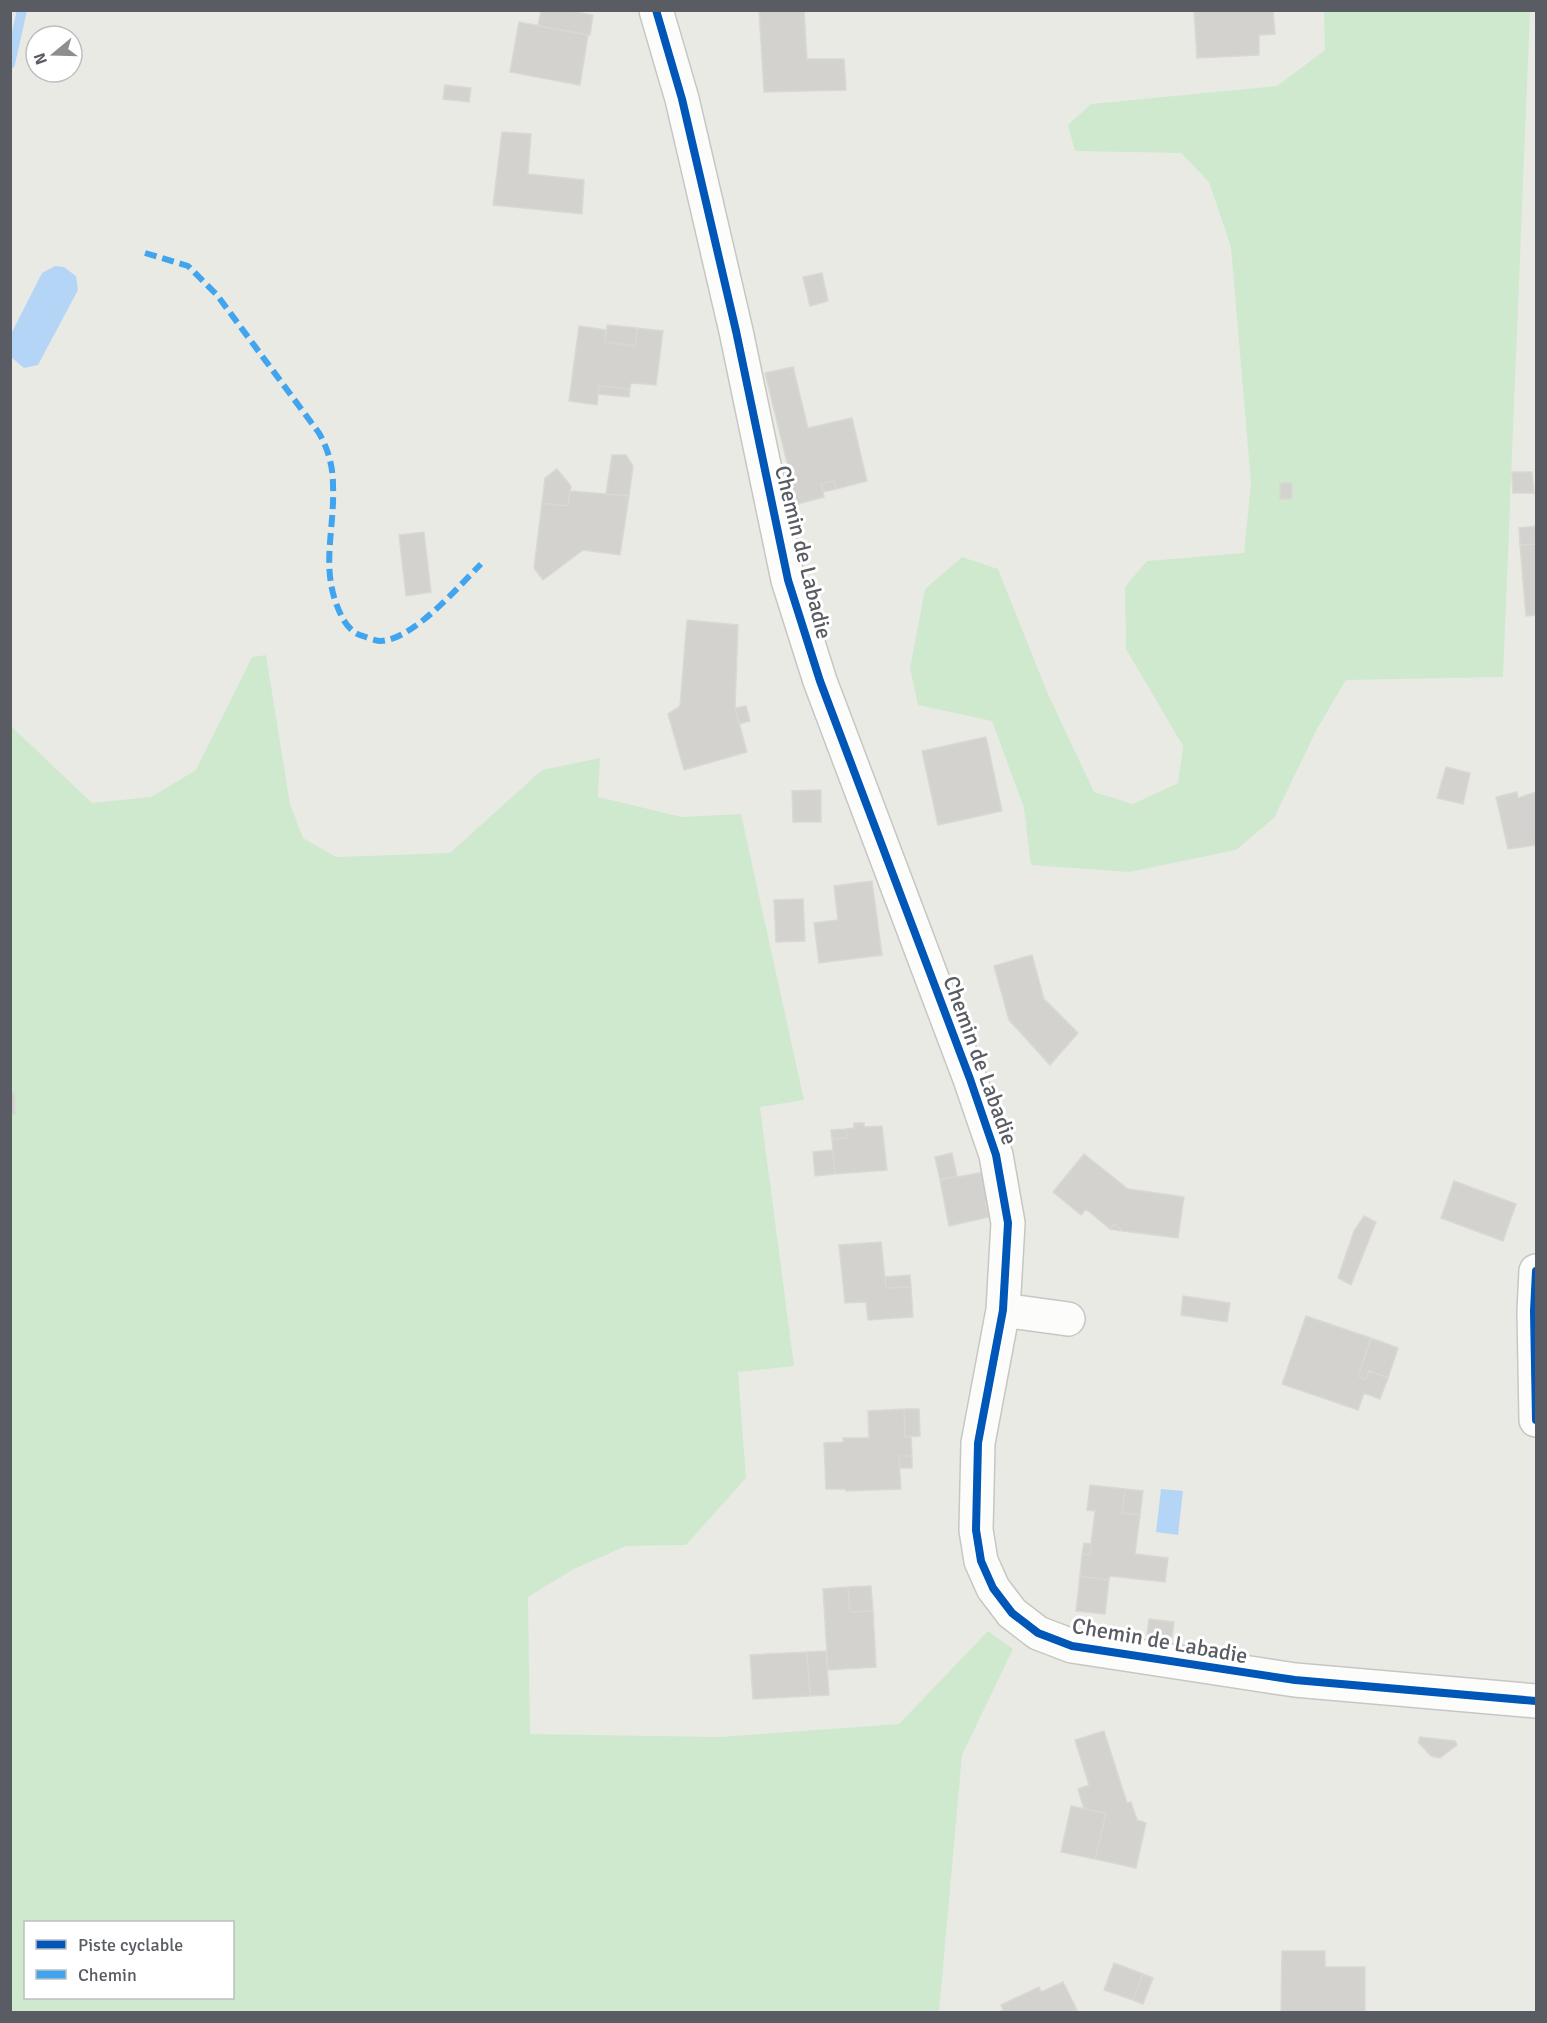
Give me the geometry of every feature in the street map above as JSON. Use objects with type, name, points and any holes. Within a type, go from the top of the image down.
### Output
[{"type":"street","name":"Chemin de Labadie","points":[[656,10],[687,119],[736,331],[788,580],[820,681],[970,1079],[996,1155],[1008,1223],[1003,1310],[978,1443],[976,1530],[981,1561],[993,1588],[1012,1613],[1038,1633],[1072,1646],[1295,1680],[1536,1701]]},
{"type":"street","points":[[1536,1271],[1534,1311],[1536,1420]]},
{"type":"street","points":[[1003,1310],[1068,1319]]},
{"type":"green space","points":[[1324,11],[1530,11],[1503,677],[1346,680],[1317,729],[1274,818],[1236,850],[1129,872],[1031,865],[1024,808],[992,721],[918,705],[910,668],[925,589],[962,557],[998,569],[1047,692],[1094,792],[1133,804],[1178,783],[1183,746],[1126,649],[1125,587],[1147,561],[1244,553],[1251,483],[1231,247],[1209,182],[1181,153],[1075,151],[1068,125],[1091,104],[1277,86],[1325,50]]},
{"type":"green space","points":[[266,655],[290,804],[303,838],[336,857],[450,853],[542,770],[600,758],[598,797],[682,817],[741,814],[804,1100],[760,1107],[794,1366],[738,1372],[746,1478],[686,1545],[626,1546],[574,1569],[528,1597],[530,1734],[720,1737],[899,1724],[988,1631],[1013,1649],[962,1755],[939,2012],[11,2012],[10,725],[92,803],[151,797],[196,770],[252,657]]},
{"type":"water","points":[[55,266],[64,267],[76,276],[78,290],[38,365],[24,368],[11,357],[11,334],[42,273]]},
{"type":"water","points":[[1161,1489],[1183,1491],[1178,1535],[1156,1532]]},
{"type":"building","points":[[541,10],[567,10],[593,15],[590,35],[538,26]]},
{"type":"building","points":[[759,10],[804,10],[807,59],[844,59],[846,90],[764,92]]},
{"type":"building","points":[[1194,10],[1273,10],[1275,34],[1259,35],[1259,55],[1197,58]]},
{"type":"building","points":[[519,22],[588,35],[580,85],[510,72]]},
{"type":"building","points":[[445,85],[471,88],[469,102],[443,99]]},
{"type":"building","points":[[502,132],[531,134],[528,174],[584,180],[582,214],[493,205]]},
{"type":"building","points":[[822,273],[828,301],[810,306],[803,277]]},
{"type":"building","points":[[607,325],[637,328],[635,346],[605,342]]},
{"type":"building","points":[[579,326],[606,330],[605,342],[635,346],[637,328],[663,331],[656,385],[631,383],[630,389],[599,386],[597,405],[569,401]]},
{"type":"building","points":[[793,367],[808,428],[852,418],[867,481],[836,489],[834,481],[821,484],[824,497],[787,507],[779,472],[789,470],[765,373]]},
{"type":"building","points":[[599,386],[630,389],[629,397],[598,394]]},
{"type":"building","points":[[612,455],[626,455],[633,466],[629,496],[606,494]]},
{"type":"building","points":[[557,469],[571,486],[568,506],[542,503],[545,478]]},
{"type":"building","points":[[1512,472],[1532,472],[1534,493],[1513,493]]},
{"type":"building","points":[[834,481],[836,489],[823,492],[821,484]]},
{"type":"building","points":[[1280,483],[1292,483],[1292,499],[1280,499]]},
{"type":"building","points":[[570,491],[629,496],[620,555],[583,550],[543,580],[534,568],[542,503],[568,506]]},
{"type":"building","points":[[1536,526],[1536,544],[1520,545],[1519,528]]},
{"type":"building","points":[[424,532],[431,592],[406,596],[399,535]]},
{"type":"building","points":[[1536,544],[1536,615],[1526,616],[1520,545]]},
{"type":"building","points":[[687,620],[738,625],[735,708],[747,752],[684,770],[668,714],[680,706]]},
{"type":"building","points":[[746,706],[750,721],[739,724],[735,708]]},
{"type":"building","points":[[986,737],[1002,811],[938,825],[922,751]]},
{"type":"building","points":[[1446,767],[1470,773],[1463,804],[1437,798]]},
{"type":"building","points":[[821,790],[821,822],[793,822],[792,791]]},
{"type":"building","points":[[1517,792],[1518,798],[1536,792],[1536,845],[1508,849],[1496,797]]},
{"type":"building","points":[[872,881],[882,955],[819,963],[814,923],[838,920],[834,886]]},
{"type":"building","points":[[803,899],[805,941],[776,942],[774,900]]},
{"type":"building","points":[[1032,955],[1044,999],[1078,1033],[1050,1065],[1009,1020],[994,966]]},
{"type":"building","points":[[10,1093],[14,1093],[15,1114],[10,1114]]},
{"type":"building","points":[[854,1123],[864,1123],[864,1127],[882,1126],[887,1170],[835,1174],[832,1139],[847,1138],[846,1129],[854,1128]]},
{"type":"building","points":[[846,1129],[847,1138],[832,1139],[831,1130]]},
{"type":"building","points":[[833,1150],[835,1174],[815,1176],[813,1152]]},
{"type":"building","points":[[952,1153],[957,1176],[940,1180],[935,1157]]},
{"type":"building","points":[[1084,1154],[1128,1189],[1184,1197],[1178,1238],[1123,1231],[1114,1224],[1110,1229],[1086,1209],[1081,1215],[1053,1192]]},
{"type":"building","points":[[984,1172],[989,1201],[985,1202],[989,1217],[949,1226],[940,1180]]},
{"type":"building","points":[[1454,1181],[1516,1204],[1503,1241],[1441,1218]]},
{"type":"building","points":[[1364,1216],[1376,1222],[1351,1285],[1338,1278],[1354,1231]]},
{"type":"building","points":[[1114,1224],[1123,1231],[1110,1229]]},
{"type":"building","points":[[881,1242],[886,1288],[911,1287],[913,1317],[868,1320],[866,1302],[845,1303],[839,1245]]},
{"type":"building","points":[[910,1275],[911,1287],[886,1288],[885,1277]]},
{"type":"building","points":[[1183,1296],[1230,1303],[1227,1322],[1181,1315]]},
{"type":"building","points":[[1306,1316],[1371,1338],[1358,1376],[1366,1379],[1369,1371],[1388,1378],[1380,1399],[1364,1393],[1358,1410],[1282,1384]]},
{"type":"building","points":[[1371,1338],[1398,1348],[1388,1378],[1369,1371],[1366,1379],[1358,1376]]},
{"type":"building","points":[[904,1409],[905,1437],[911,1436],[912,1456],[899,1456],[901,1489],[846,1491],[846,1489],[826,1489],[824,1443],[844,1442],[843,1438],[869,1438],[868,1411]]},
{"type":"building","points":[[904,1409],[919,1409],[920,1436],[905,1437]]},
{"type":"building","points":[[899,1456],[912,1456],[912,1468],[900,1468]]},
{"type":"building","points":[[1090,1485],[1125,1489],[1122,1513],[1140,1515],[1135,1554],[1168,1558],[1165,1582],[1110,1576],[1109,1580],[1080,1576],[1082,1554],[1090,1555],[1095,1511],[1087,1510]]},
{"type":"building","points":[[1125,1489],[1143,1491],[1140,1515],[1122,1513]]},
{"type":"building","points":[[1084,1543],[1091,1544],[1090,1555],[1082,1554]]},
{"type":"building","points":[[1080,1576],[1109,1580],[1105,1614],[1076,1611]]},
{"type":"building","points":[[871,1586],[873,1611],[850,1612],[848,1587]]},
{"type":"building","points":[[848,1587],[850,1612],[873,1611],[876,1667],[828,1670],[823,1589]]},
{"type":"building","points":[[1149,1619],[1174,1622],[1172,1637],[1147,1634]]},
{"type":"building","points":[[826,1651],[829,1695],[810,1696],[807,1652]]},
{"type":"building","points":[[807,1652],[810,1696],[753,1699],[750,1655]]},
{"type":"building","points":[[1104,1731],[1127,1803],[1131,1802],[1137,1820],[1146,1823],[1136,1868],[1095,1859],[1106,1813],[1084,1809],[1078,1789],[1089,1785],[1075,1740]]},
{"type":"building","points":[[1420,1737],[1455,1741],[1457,1745],[1440,1758],[1431,1756],[1418,1742]]},
{"type":"building","points":[[1071,1806],[1106,1813],[1095,1859],[1061,1852]]},
{"type":"building","points":[[1282,1951],[1325,1951],[1325,1967],[1365,1967],[1365,2012],[1281,2012]]},
{"type":"building","points":[[1114,1963],[1143,1974],[1133,2000],[1104,1990]]},
{"type":"building","points":[[1143,1974],[1153,1978],[1143,2004],[1133,2000]]},
{"type":"building","points":[[1063,1982],[1077,2010],[1073,2012],[998,2012],[1003,2010],[1001,2005],[1039,1987],[1041,1992]]},
{"type":"waterway","points":[[10,64],[22,10]]},
{"type":"marked path","points":[[145,253],[188,266],[217,295],[319,433],[325,445],[333,478],[329,566],[331,582],[341,615],[350,628],[359,635],[381,641],[394,638],[421,622],[481,564]]},
{"type":"cycle path","points":[[656,10],[682,99],[736,331],[788,580],[820,681],[970,1079],[996,1155],[1008,1223],[1003,1310],[978,1443],[976,1530],[981,1561],[993,1588],[1012,1613],[1038,1633],[1072,1646],[1295,1680],[1536,1701]]},
{"type":"cycle path","points":[[1536,1271],[1534,1311],[1536,1420]]}]
